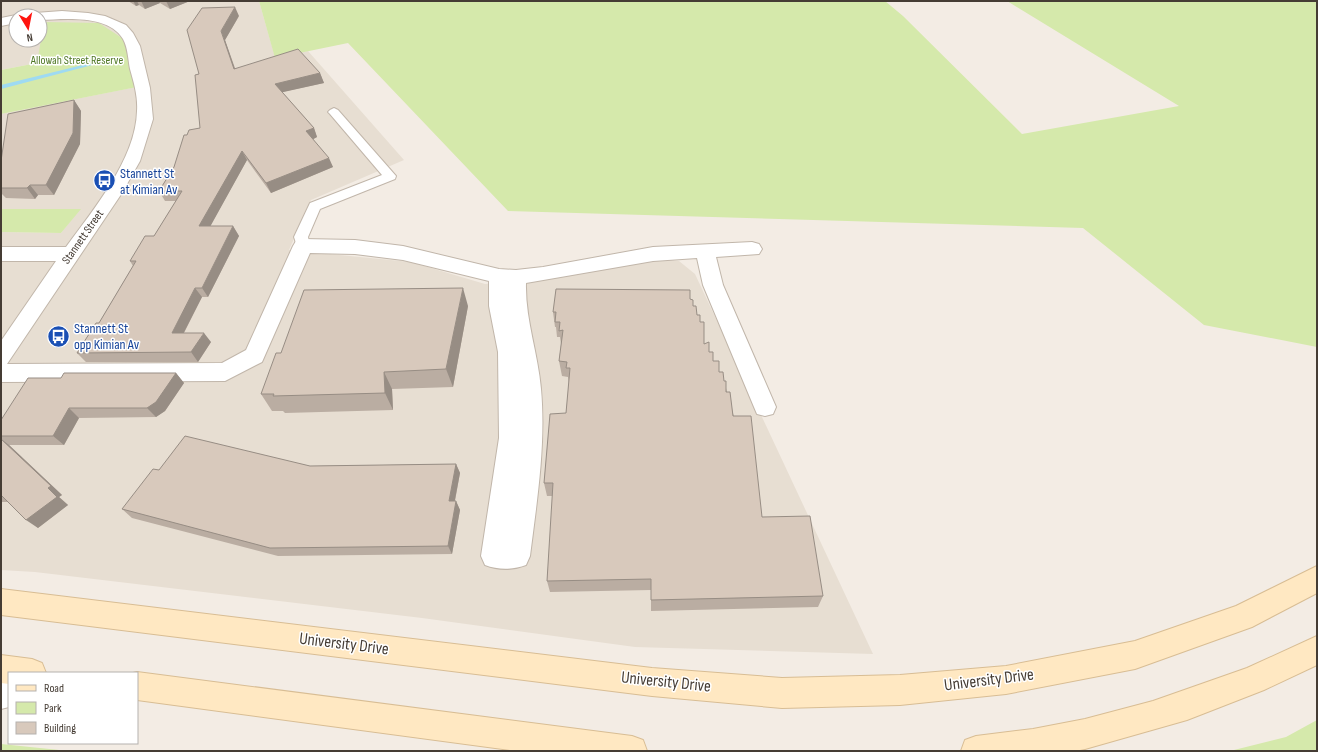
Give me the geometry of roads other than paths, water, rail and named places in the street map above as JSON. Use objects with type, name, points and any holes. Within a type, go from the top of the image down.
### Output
[{"type":"main road","name":"University Drive","points":[[1,602],[644,681],[782,693],[900,690],[1006,680],[1135,655],[1242,617],[1317,579]]},
{"type":"main road","points":[[976,751],[1051,741],[1172,711],[1283,668],[1317,650]]},
{"type":"main road","points":[[1,669],[24,672]]},
{"type":"main road","points":[[138,686],[632,751]]},
{"type":"street","name":"Stannett Street","points":[[1,358],[70,254],[117,188],[144,127],[146,108],[132,43],[125,32],[106,21],[93,18],[48,16]]},
{"type":"street","points":[[1,373],[226,372],[254,356],[303,246],[355,247],[403,253],[508,276],[543,274],[653,254],[705,250],[752,249]]},
{"type":"street","points":[[705,250],[713,285],[765,407]]},
{"type":"street","points":[[1,254],[70,254]]},
{"type":"street","points":[[508,276],[516,304],[525,350],[530,389],[530,437],[517,556],[494,556],[511,438],[509,352],[499,306],[508,276]]},
{"type":"lane","points":[[303,246],[301,237],[315,206],[390,176],[334,112]]},
{"type":"waterway","points":[[1,87],[97,63]]},
{"type":"place","name":"Stannett St at Kimian Av","points":[[104,181]]},
{"type":"place","name":"Stannett St opp Kimian Av","points":[[59,336]]},
{"type":"park label","name":"Allowah Street Reserve","points":[[77,60]]}]
